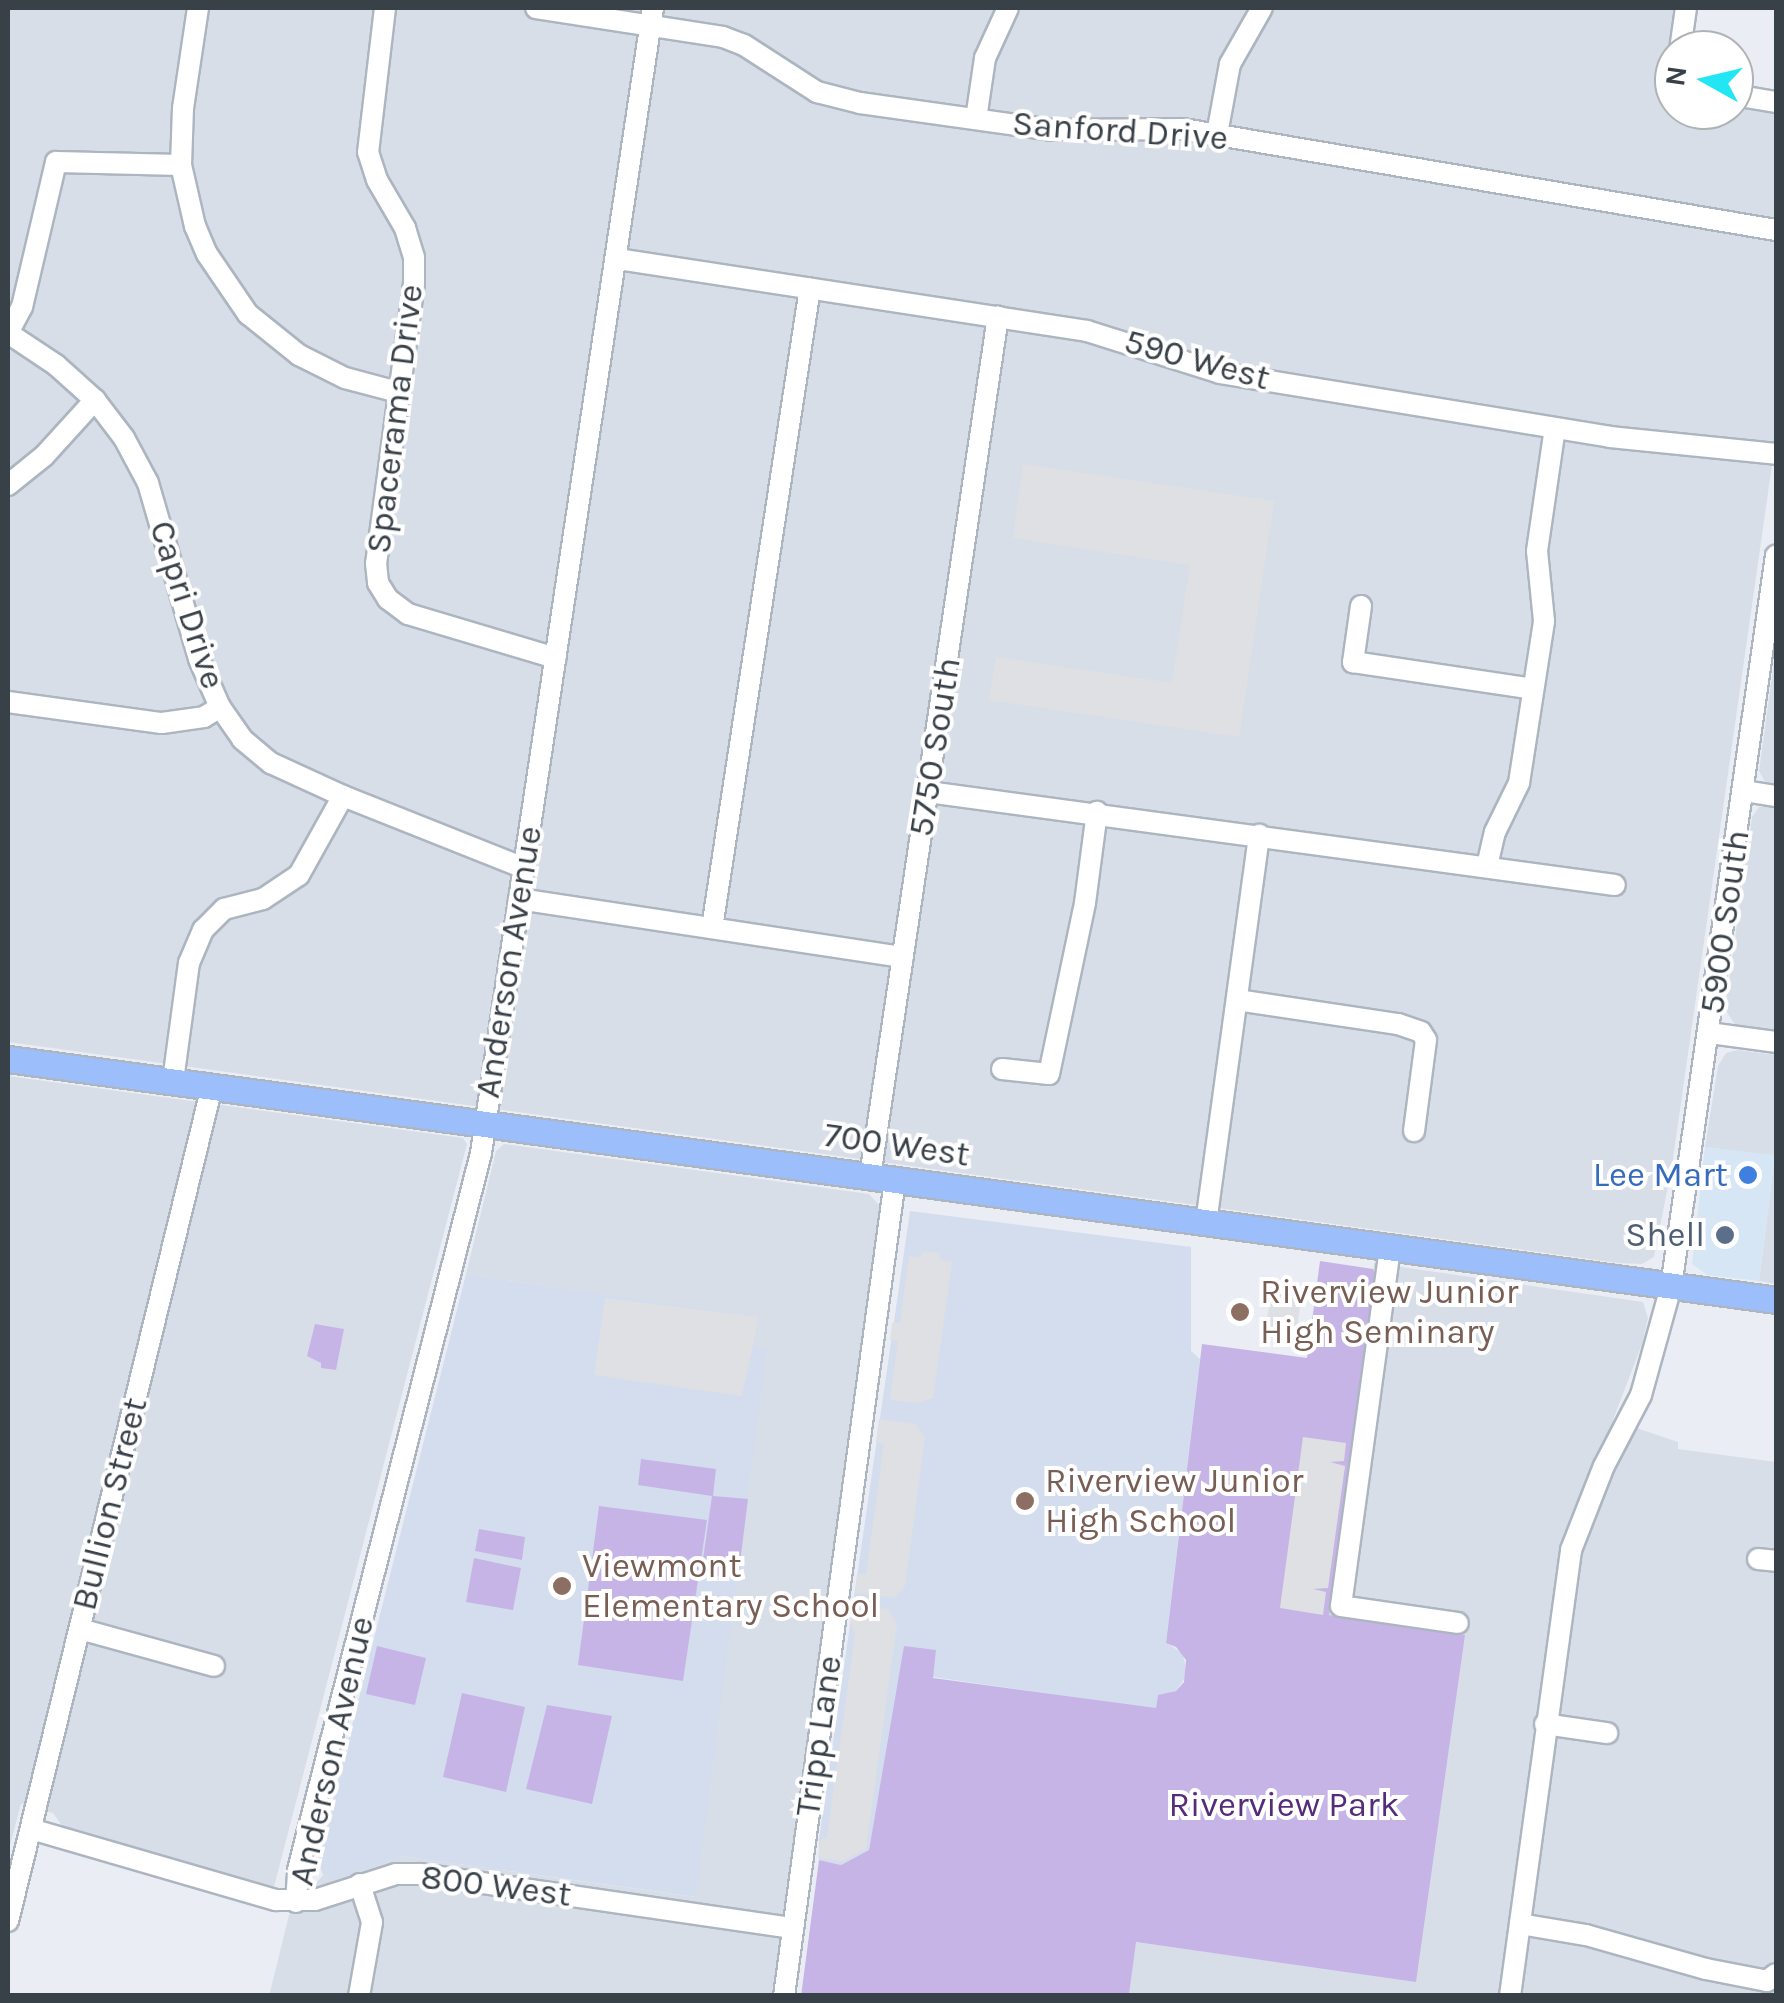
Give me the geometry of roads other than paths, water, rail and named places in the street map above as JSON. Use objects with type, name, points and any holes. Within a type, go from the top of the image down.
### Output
[{"type":"main road","name":"700 West","points":[[8,1059],[1776,1300]]},
{"type":"street","points":[[198,8],[183,108],[180,165],[195,226],[208,254],[248,314],[322,368],[398,392]]},
{"type":"street","name":"Spacerama Drive","points":[[385,8],[368,152],[414,258],[376,563],[378,583],[388,599],[408,614],[556,658]]},
{"type":"street","name":"Sanford Drive","points":[[536,8],[652,16],[744,45],[788,76],[840,99],[1052,130],[1155,128],[1217,134],[1776,230]]},
{"type":"street","points":[[976,119],[985,58],[1008,8]]},
{"type":"street","points":[[1217,134],[1230,64],[1262,8]]},
{"type":"street","name":"Anderson Avenue","points":[[296,1902],[298,1870],[484,1124],[652,16]]},
{"type":"street","points":[[8,333],[22,307],[56,162],[180,165]]},
{"type":"street","name":"590 West","points":[[618,259],[1097,333],[1220,373],[1555,428],[1776,454]]},
{"type":"street","points":[[712,928],[810,288]]},
{"type":"street","name":"5750 South","points":[[882,1178],[903,958],[998,316]]},
{"type":"street","name":"Capri Drive","points":[[8,333],[56,365],[95,400],[124,438],[148,482],[199,659],[220,707],[242,739],[271,762],[343,796],[524,868]]},
{"type":"street","points":[[8,485],[44,456],[95,400]]},
{"type":"street","points":[[1487,866],[1495,832],[1519,783],[1545,604],[1537,542],[1555,428]]},
{"type":"street","name":"5900 South","points":[[1510,1996],[1572,1550],[1604,1466],[1641,1395],[1671,1286],[1776,556]]},
{"type":"street","points":[[1361,606],[1353,636],[1353,662],[1533,689]]},
{"type":"street","points":[[8,702],[162,723],[204,717],[220,707]]},
{"type":"street","points":[[1744,790],[1776,796]]},
{"type":"street","points":[[928,792],[1615,885]]},
{"type":"street","points":[[173,1081],[189,963],[203,930],[224,909],[263,899],[299,875],[343,796]]},
{"type":"street","points":[[1002,1069],[1049,1074],[1086,903],[1097,812]]},
{"type":"street","points":[[1206,1223],[1259,835]]},
{"type":"street","points":[[519,899],[903,958]]},
{"type":"street","points":[[1238,1000],[1398,1024],[1421,1032],[1426,1040],[1414,1131]]},
{"type":"street","points":[[1710,1033],[1776,1042]]},
{"type":"street","name":"Bullion Street","points":[[8,1922],[212,1086]]},
{"type":"street","name":"Tripp Lane","points":[[784,1996],[882,1178]]},
{"type":"street","points":[[1390,1248],[1341,1606],[1458,1623]]},
{"type":"street","points":[[80,1629],[214,1666]]},
{"type":"street","points":[[1545,1724],[1607,1733]]},
{"type":"street","name":"800 West","points":[[31,1829],[257,1895],[296,1902],[334,1896],[396,1874],[421,1874],[793,1928]]},
{"type":"street","points":[[360,1884],[372,1922],[360,1996]]},
{"type":"street","points":[[1520,1924],[1586,1935],[1706,1969],[1767,1980],[1776,1974]]},
{"type":"place","name":"Lee Mart","points":[[1748,1175]]},
{"type":"place","name":"Shell","points":[[1725,1235]]},
{"type":"place","name":"Riverview Junior High Seminary","points":[[1240,1312]]},
{"type":"place","name":"Riverview Junior High School","points":[[1025,1501]]},
{"type":"place","name":"Viewmont Elementary School","points":[[562,1586]]},
{"type":"park label","name":"Riverview Park","points":[[1284,1805]]}]
